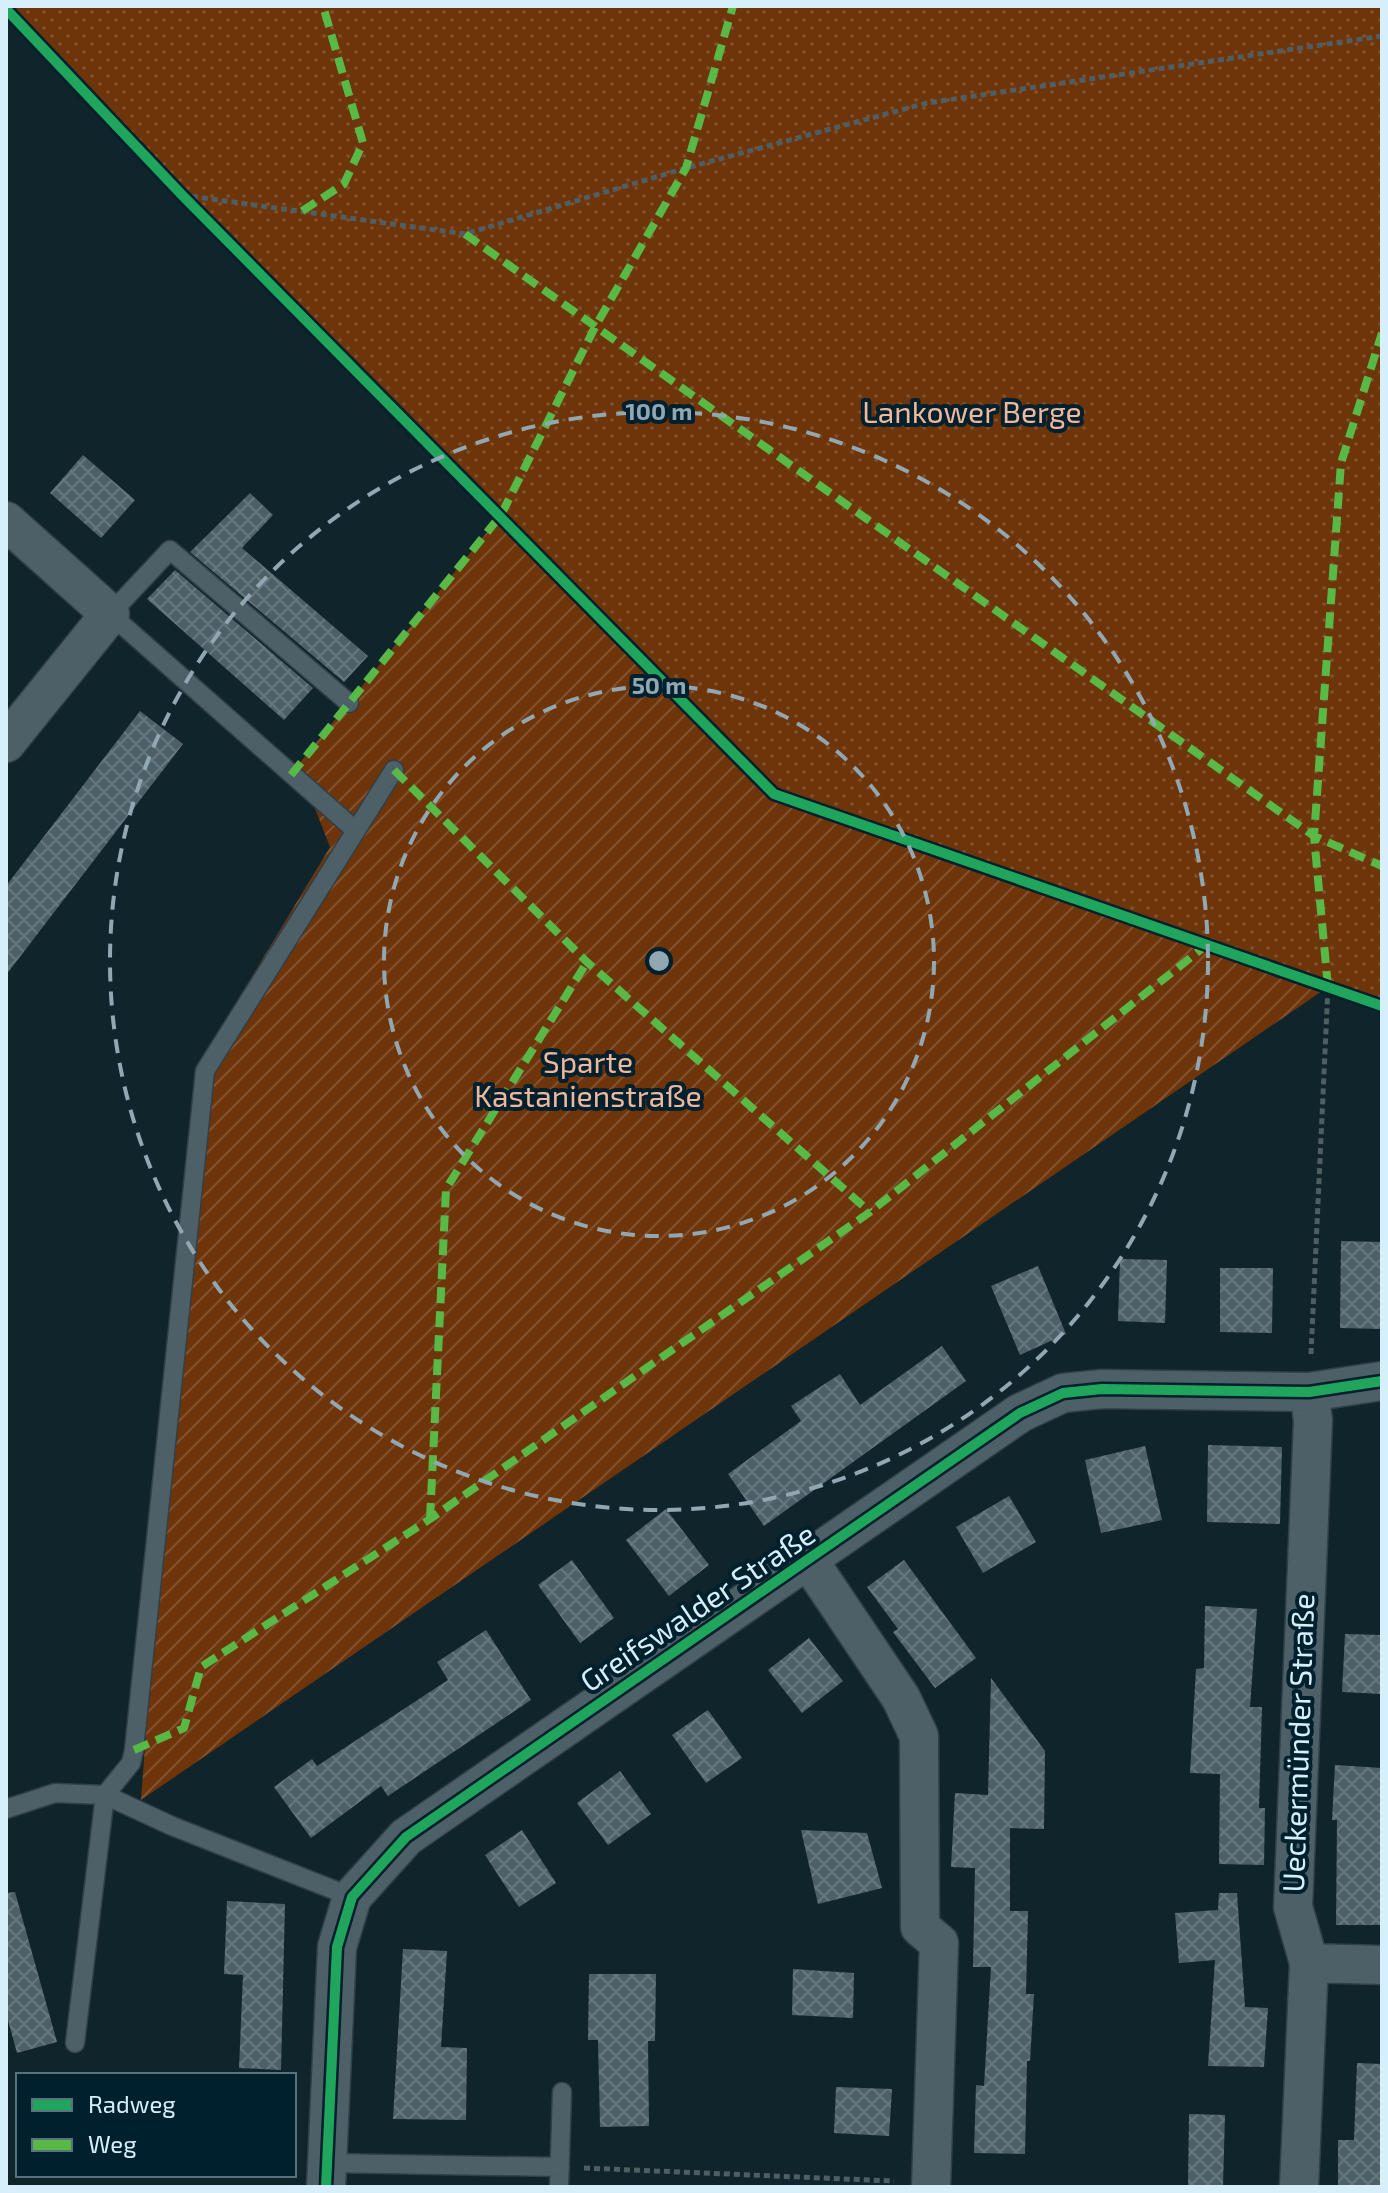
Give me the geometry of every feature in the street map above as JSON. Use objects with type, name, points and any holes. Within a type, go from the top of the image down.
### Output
[{"type":"street","points":[[6,521],[110,614],[6,743]]},
{"type":"street","name":"Greifswalder Straße","points":[[327,2175],[336,1961],[352,1897],[406,1837],[1020,1413],[1063,1393],[1102,1389],[1309,1392],[1382,1381]]},
{"type":"street","name":"Ueckermünder Straße","points":[[1299,2187],[1309,1963],[1293,1907],[1313,1420],[1309,1392]]},
{"type":"street","points":[[809,1561],[901,1698],[919,1736],[920,1927],[939,1943],[931,2184]]},
{"type":"street","points":[[1309,1963],[1382,1965]]},
{"type":"lane","points":[[349,703],[170,550],[110,614],[354,829]]},
{"type":"lane","points":[[75,2043],[105,1795],[131,1763],[134,1750],[205,1071],[354,829],[394,770]]},
{"type":"lane","points":[[6,1809],[55,1793],[105,1795],[172,1826],[352,1897]]},
{"type":"lane","points":[[559,2187],[562,2092]]},
{"type":"lane","name":"Greifswalder Straße","points":[[327,2175],[560,2167]]},
{"type":"path","points":[[182,195],[465,234],[686,168],[927,103],[1382,36]]},
{"type":"path","points":[[1309,1392],[1328,987]]},
{"type":"path","points":[[560,2167],[931,2184]]},
{"type":"green space","name":"Lankower Berge","points":[[6,6],[1382,6],[1382,1006],[774,794],[6,17]]},
{"type":"green space","name":"Sparte Kastanienstraße","points":[[501,515],[774,794],[1328,987],[141,1800],[195,1071],[330,847],[298,765]]},
{"type":"building","points":[[83,455],[135,500],[101,538],[50,493]]},
{"type":"building","points":[[250,493],[273,515],[242,548],[368,656],[344,682],[190,552]]},
{"type":"building","points":[[175,570],[313,688],[284,720],[147,599]]},
{"type":"building","points":[[140,711],[183,744],[6,975],[6,886]]},
{"type":"building","points":[[1341,1241],[1382,1242],[1382,1329],[1340,1328]]},
{"type":"building","points":[[1120,1259],[1167,1260],[1165,1323],[1118,1321]]},
{"type":"building","points":[[1038,1266],[1066,1334],[1020,1355],[991,1286]]},
{"type":"building","points":[[1220,1268],[1273,1268],[1272,1333],[1220,1332]]},
{"type":"building","points":[[942,1346],[966,1381],[764,1526],[728,1474],[801,1421],[791,1406],[840,1374],[860,1405]]},
{"type":"building","points":[[1208,1445],[1282,1447],[1280,1524],[1207,1522]]},
{"type":"building","points":[[1145,1446],[1162,1520],[1101,1533],[1085,1460]]},
{"type":"building","points":[[1009,1496],[1036,1542],[983,1573],[956,1527]]},
{"type":"building","points":[[666,1509],[709,1565],[669,1596],[626,1540]]},
{"type":"building","points":[[572,1560],[614,1618],[580,1643],[538,1585]]},
{"type":"building","points":[[904,1560],[976,1658],[935,1688],[893,1632],[898,1629],[867,1587]]},
{"type":"building","points":[[1205,1606],[1257,1609],[1250,1707],[1262,1707],[1259,1808],[1265,1808],[1264,1865],[1219,1864],[1220,1774],[1190,1773],[1196,1669],[1204,1668]]},
{"type":"building","points":[[486,1630],[531,1700],[388,1796],[381,1786],[311,1838],[274,1787],[312,1759],[317,1766],[448,1680],[437,1662]]},
{"type":"building","points":[[1345,1634],[1382,1635],[1382,1694],[1342,1692]]},
{"type":"building","points":[[809,1638],[843,1681],[802,1713],[768,1670]]},
{"type":"building","points":[[991,1678],[1045,1751],[1044,1829],[1010,1828],[1010,1911],[1028,1911],[1026,1994],[1034,1994],[1030,2061],[1027,2061],[1025,2154],[974,2153],[976,2085],[984,2086],[991,1967],[973,1967],[975,1868],[951,1867],[955,1793],[988,1795]]},
{"type":"building","points":[[708,1710],[742,1758],[706,1783],[672,1735]]},
{"type":"building","points":[[1335,1765],[1382,1768],[1382,1925],[1336,1925],[1337,1820],[1332,1820]]},
{"type":"building","points":[[620,1771],[651,1814],[608,1845],[577,1803]]},
{"type":"building","points":[[522,1830],[556,1883],[519,1907],[485,1855]]},
{"type":"building","points":[[801,1830],[867,1833],[882,1888],[818,1904]]},
{"type":"building","points":[[15,1892],[57,2042],[17,2053],[6,2013],[6,1893]]},
{"type":"building","points":[[1219,1893],[1237,1893],[1245,2007],[1268,2008],[1264,2067],[1208,2066],[1215,1960],[1179,1963],[1175,1913],[1218,1910]]},
{"type":"building","points":[[227,1901],[285,1904],[281,2070],[239,2068],[243,1975],[224,1974]]},
{"type":"building","points":[[403,1949],[447,1951],[441,2047],[467,2048],[466,2120],[393,2119]]},
{"type":"building","points":[[793,1969],[854,1973],[853,2018],[792,2015]]},
{"type":"building","points":[[589,1974],[656,1974],[655,2041],[648,2041],[649,2126],[600,2127],[598,2040],[588,2040]]},
{"type":"building","points":[[1357,2063],[1382,2064],[1382,2187],[1338,2187],[1338,2140],[1354,2140]]},
{"type":"building","points":[[836,2087],[892,2089],[889,2136],[834,2133]]},
{"type":"building","points":[[1189,2114],[1225,2115],[1223,2186],[1188,2185]]},
{"type":"marked path","points":[[302,211],[344,184],[363,143],[323,6]]},
{"type":"marked path","points":[[291,775],[501,515],[595,327],[686,168],[733,6]]},
{"type":"marked path","points":[[465,234],[1314,836],[1382,866]]},
{"type":"marked path","points":[[1328,987],[1314,836],[1341,463],[1382,333]]},
{"type":"marked path","points":[[394,770],[587,962],[870,1212]]},
{"type":"marked path","points":[[134,1750],[184,1728],[201,1667],[430,1519],[870,1212],[1209,943]]},
{"type":"marked path","points":[[430,1519],[446,1189],[587,962]]},
{"type":"cycle path","points":[[6,9],[182,195],[774,794],[1382,1006]]},
{"type":"cycle path","points":[[326,2187],[337,1947],[352,1897],[406,1837],[1020,1413],[1063,1393],[1102,1389],[1309,1392],[1382,1381]]}]
